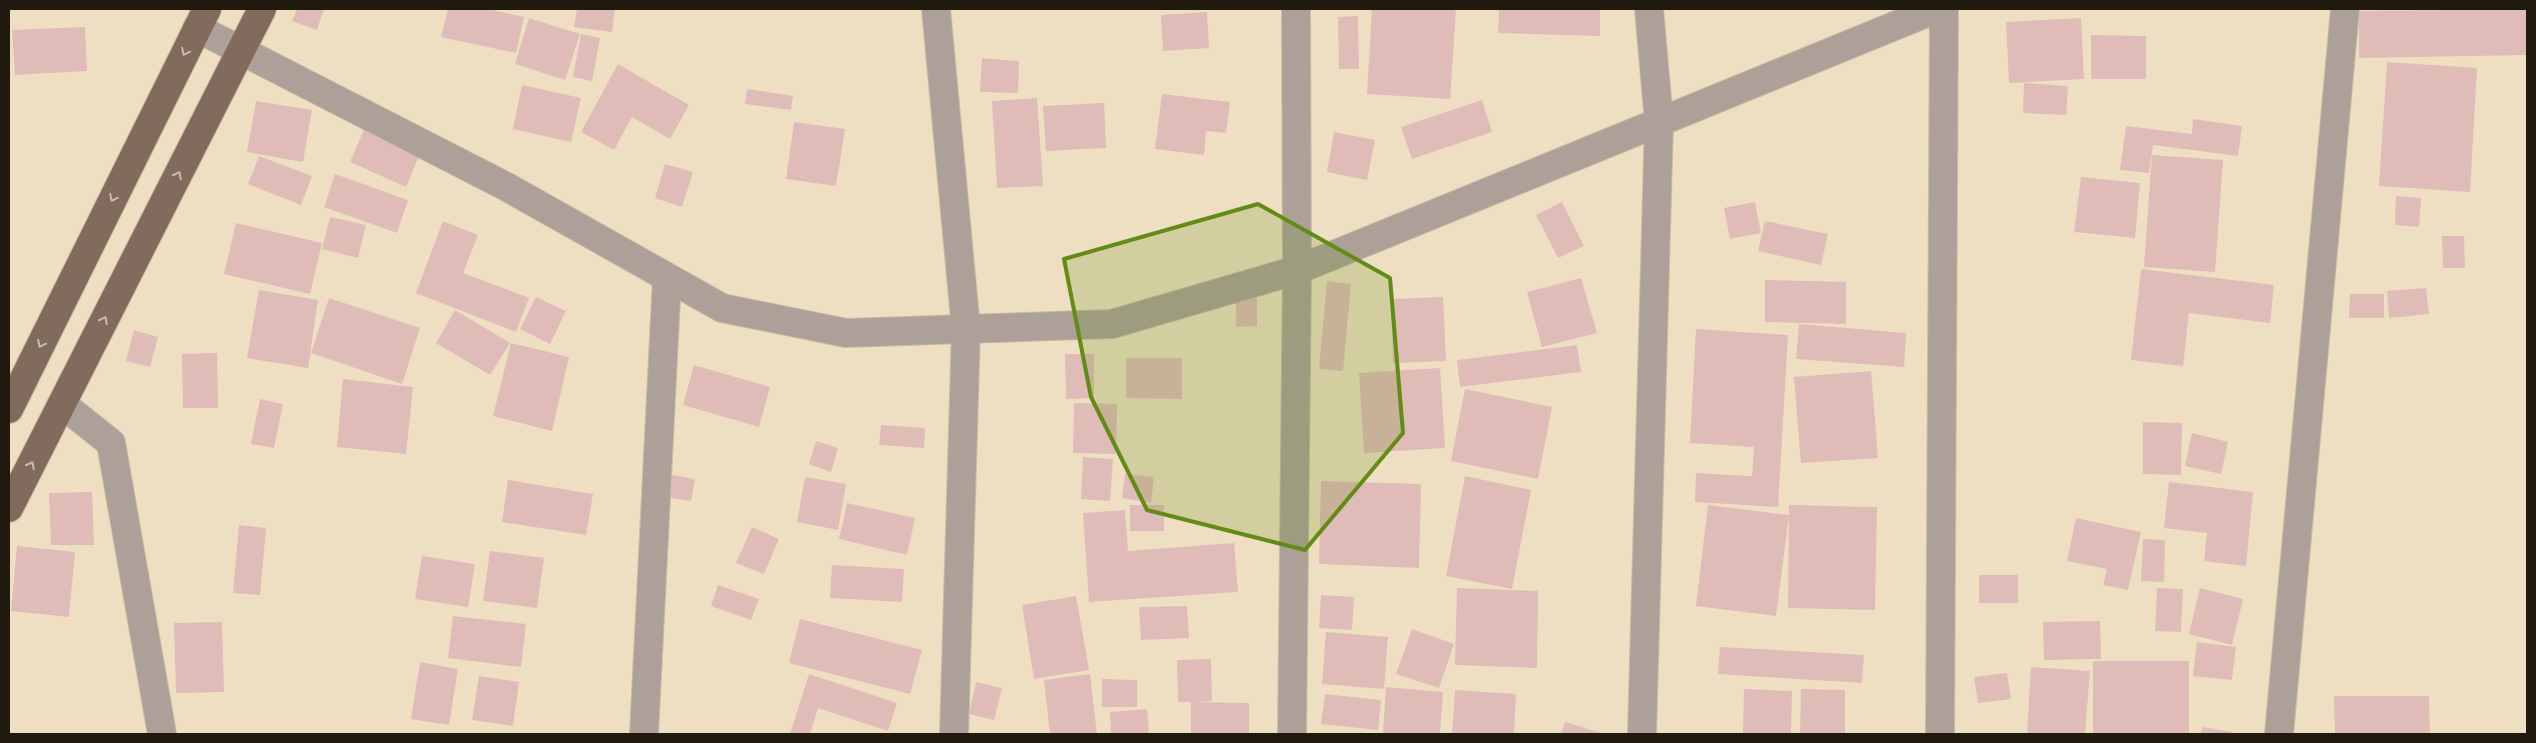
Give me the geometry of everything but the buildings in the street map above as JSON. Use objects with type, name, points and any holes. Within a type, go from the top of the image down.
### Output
[{"type":"main road","points":[[9,508],[262,9]]},
{"type":"main road","points":[[9,409],[202,18]]},
{"type":"street","points":[[936,9],[966,330],[954,734]]},
{"type":"street","points":[[1292,734],[1297,270],[1296,9]]},
{"type":"street","points":[[1642,734],[1659,122],[1649,9]]},
{"type":"street","points":[[202,18],[241,50],[507,187],[722,308],[846,333],[1112,324],[1297,270],[1936,9]]},
{"type":"street","points":[[1940,734],[1944,9]]},
{"type":"street","points":[[2279,734],[2345,9]]},
{"type":"street","points":[[644,734],[667,278]]},
{"type":"street","points":[[62,404],[111,443],[162,734]]},
{"type":"highlighted area","points":[[1258,204],[1390,278],[1403,433],[1305,550],[1147,510],[1091,397],[1064,259]]}]
